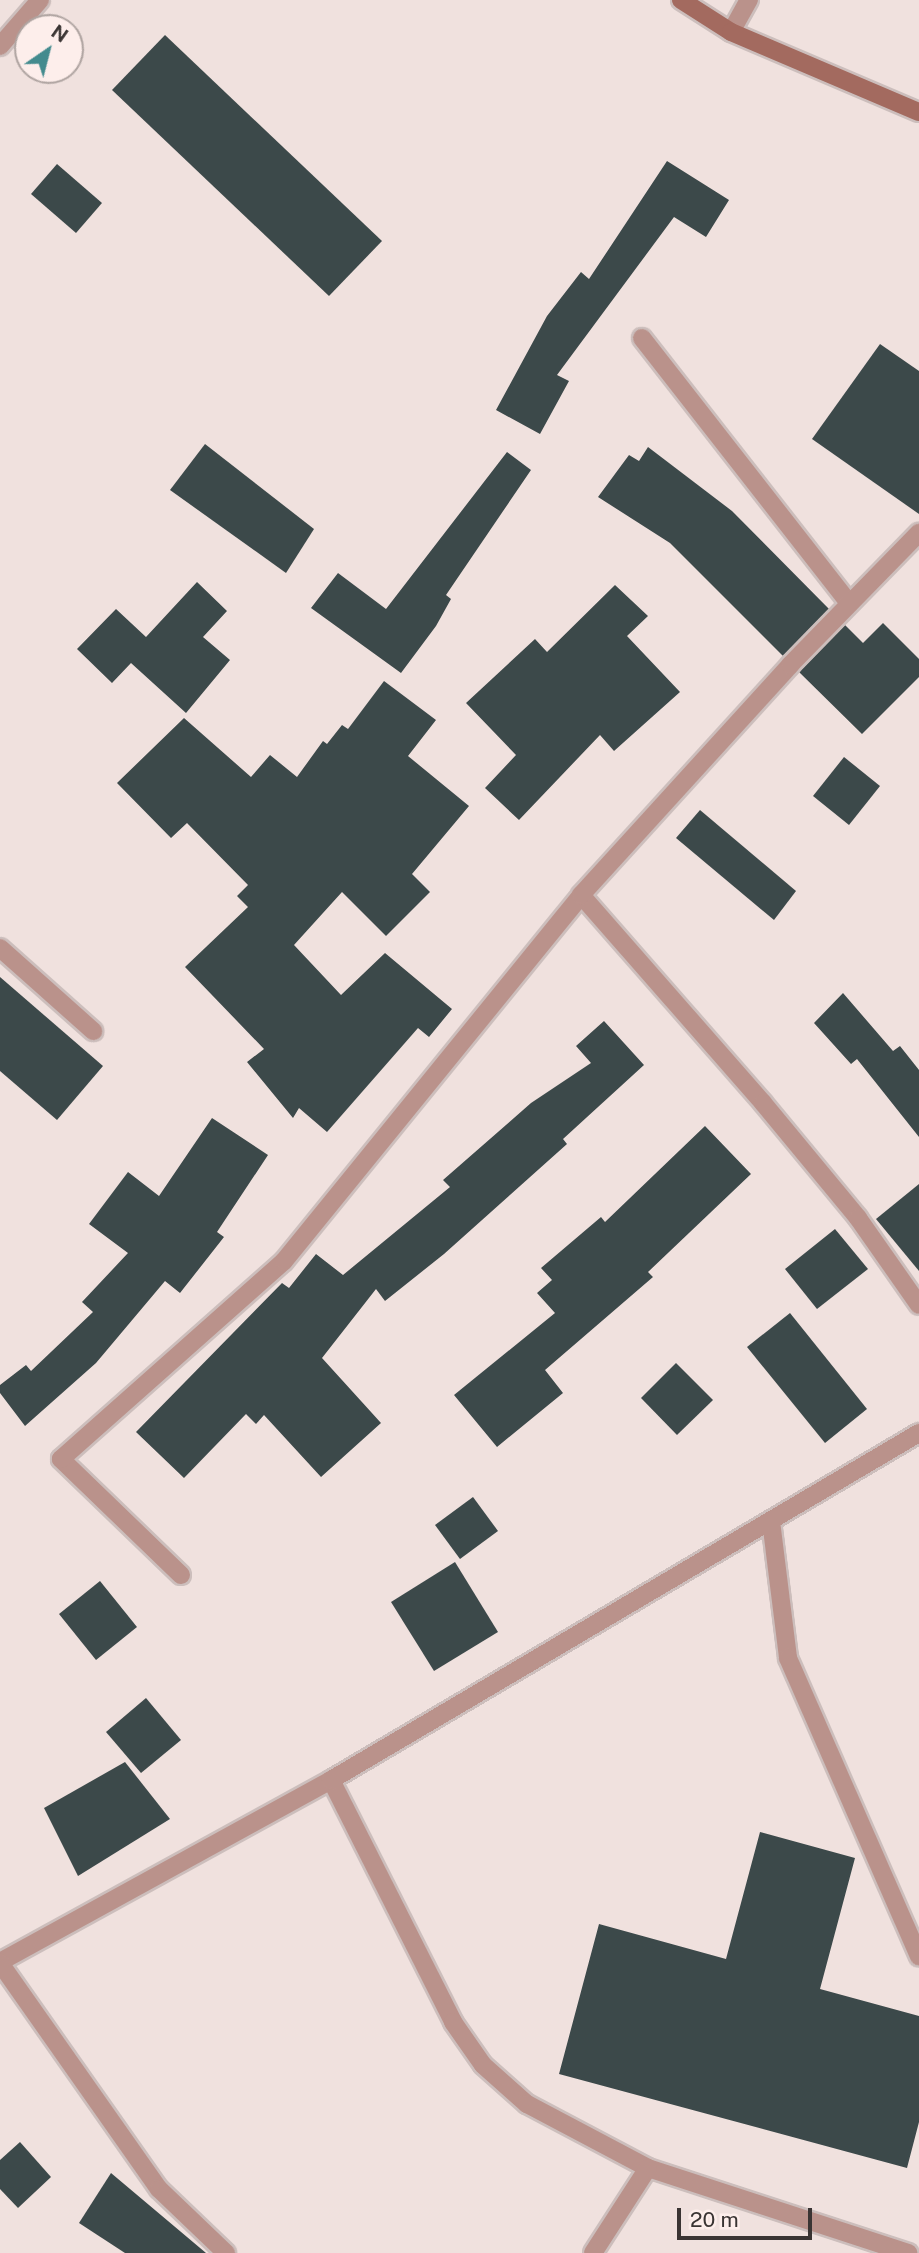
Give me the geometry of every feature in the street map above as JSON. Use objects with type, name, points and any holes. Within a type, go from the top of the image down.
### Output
[{"type":"street","points":[[0,46],[40,0]]},
{"type":"street","points":[[681,0],[731,32],[919,112]]},
{"type":"street","points":[[731,32],[750,0]]},
{"type":"street","points":[[642,338],[849,603]]},
{"type":"street","points":[[181,1575],[61,1460],[284,1261],[581,895],[849,603],[919,533]]},
{"type":"street","points":[[581,895],[763,1103],[858,1218],[919,1305]]},
{"type":"street","points":[[0,948],[93,1031]]},
{"type":"street","points":[[226,2253],[159,2189],[0,1963],[331,1780],[919,1433]]},
{"type":"street","points":[[771,1521],[788,1658],[919,1956]]},
{"type":"street","points":[[331,1780],[453,2022],[483,2065],[527,2104],[648,2168],[908,2253]]},
{"type":"street","points":[[593,2253],[648,2168]]},
{"type":"building","points":[[165,35],[382,241],[329,296],[112,90]]},
{"type":"building","points":[[667,161],[729,200],[706,237],[674,217],[557,375],[569,381],[540,434],[496,410],[547,316],[581,272],[589,279]]},
{"type":"building","points":[[57,164],[102,203],[76,233],[31,194]]},
{"type":"building","points":[[880,344],[919,371],[919,514],[812,439]]},
{"type":"building","points":[[205,444],[314,529],[286,573],[170,490]]},
{"type":"building","points":[[648,447],[732,511],[829,609],[783,656],[670,543],[598,497],[629,455],[639,461]]},
{"type":"building","points":[[507,452],[531,470],[446,595],[451,599],[436,626],[401,673],[311,608],[338,573],[386,609]]},
{"type":"building","points":[[197,582],[227,611],[203,637],[230,660],[186,713],[131,663],[112,683],[77,649],[116,609],[146,637]]},
{"type":"building","points":[[615,585],[648,616],[627,636],[680,692],[614,751],[600,735],[519,820],[485,788],[516,755],[466,703],[535,639],[547,652]]},
{"type":"building","points":[[883,623],[919,659],[919,677],[862,734],[799,672],[845,625],[863,643]]},
{"type":"building","points":[[384,681],[436,720],[408,756],[469,806],[412,874],[430,892],[386,936],[342,892],[294,945],[341,995],[385,953],[452,1009],[429,1037],[418,1028],[327,1132],[299,1108],[293,1118],[247,1062],[264,1049],[185,967],[248,907],[237,896],[248,885],[187,823],[171,838],[117,783],[184,718],[251,777],[270,755],[297,777],[323,741],[327,744],[342,725],[348,729]]},
{"type":"building","points":[[844,757],[880,786],[849,825],[813,796]]},
{"type":"building","points":[[700,810],[796,891],[774,920],[676,838]]},
{"type":"building","points":[[0,977],[103,1066],[57,1120],[0,1071]]},
{"type":"building","points":[[843,993],[893,1051],[900,1046],[919,1070],[919,1137],[857,1059],[851,1064],[814,1023]]},
{"type":"building","points":[[604,1021],[644,1065],[563,1139],[567,1144],[444,1254],[385,1301],[376,1289],[322,1358],[381,1423],[321,1477],[264,1415],[256,1424],[246,1414],[184,1478],[136,1432],[282,1283],[289,1288],[316,1254],[343,1275],[450,1187],[443,1180],[531,1103],[591,1063],[576,1046]]},
{"type":"building","points":[[212,1118],[268,1155],[217,1232],[224,1237],[180,1293],[165,1281],[96,1363],[25,1426],[0,1393],[0,1385],[26,1365],[31,1371],[93,1312],[82,1302],[128,1253],[89,1224],[128,1172],[159,1196]]},
{"type":"building","points":[[705,1126],[751,1174],[648,1272],[653,1277],[545,1370],[563,1393],[497,1447],[454,1395],[555,1313],[537,1293],[552,1280],[541,1268],[601,1217],[605,1222]]},
{"type":"building","points":[[919,1184],[919,1271],[876,1219]]},
{"type":"building","points":[[835,1229],[868,1269],[817,1309],[785,1269]]},
{"type":"building","points":[[790,1313],[867,1409],[825,1443],[747,1347]]},
{"type":"building","points":[[676,1363],[713,1400],[677,1435],[641,1398]]},
{"type":"building","points":[[473,1497],[498,1531],[460,1559],[435,1525]]},
{"type":"building","points":[[455,1562],[498,1632],[434,1671],[391,1602]]},
{"type":"building","points":[[100,1581],[137,1627],[96,1660],[59,1614]]},
{"type":"building","points":[[146,1698],[181,1740],[141,1773],[106,1732]]},
{"type":"building","points":[[125,1762],[170,1819],[78,1876],[44,1808]]},
{"type":"building","points":[[760,1832],[855,1858],[820,1989],[919,2016],[919,2122],[907,2168],[559,2074],[599,1924],[726,1959]]},
{"type":"building","points":[[20,2142],[51,2177],[18,2208],[0,2189],[0,2160]]},
{"type":"building","points":[[111,2173],[206,2253],[125,2253],[79,2223]]}]
